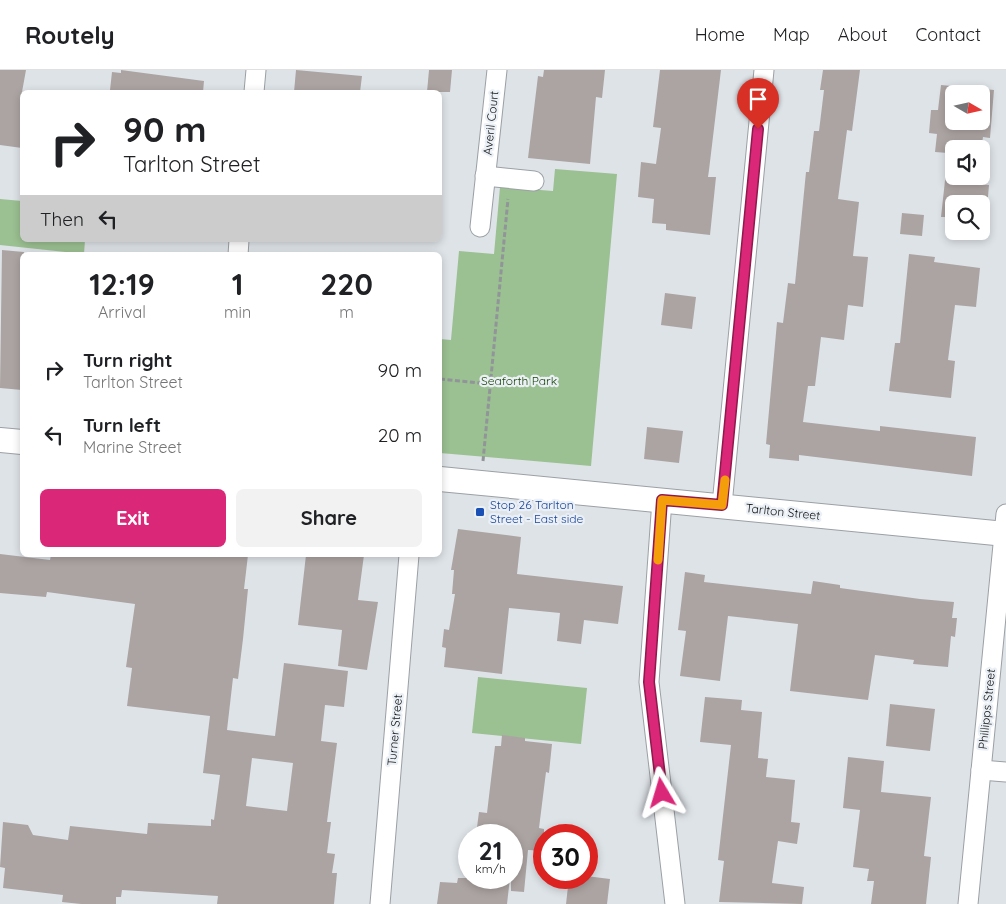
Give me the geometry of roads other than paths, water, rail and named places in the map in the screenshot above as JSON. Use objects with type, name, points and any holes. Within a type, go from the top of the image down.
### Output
[{"type":"street","points":[[254,90],[256,70]]},
{"type":"street","name":"Averil Court","points":[[480,226],[497,70]]},
{"type":"street","points":[[722,505],[764,70]]},
{"type":"street","points":[[485,176],[534,180]]},
{"type":"street","points":[[0,440],[20,442]]},
{"type":"street","name":"Tarlton Street","points":[[442,479],[662,500],[1005,527]]},
{"type":"street","points":[[662,500],[649,682],[675,904]]},
{"type":"street","name":"Phillipps Street","points":[[968,904],[1005,527]]},
{"type":"street","name":"Turner Street","points":[[380,904],[409,557]]},
{"type":"street","points":[[981,770],[1006,772]]},
{"type":"place","name":"Stop 26 Tarlton Street - East side","points":[[480,512]]},
{"type":"park label","name":"Seaforth Park","points":[[519,381]]}]
